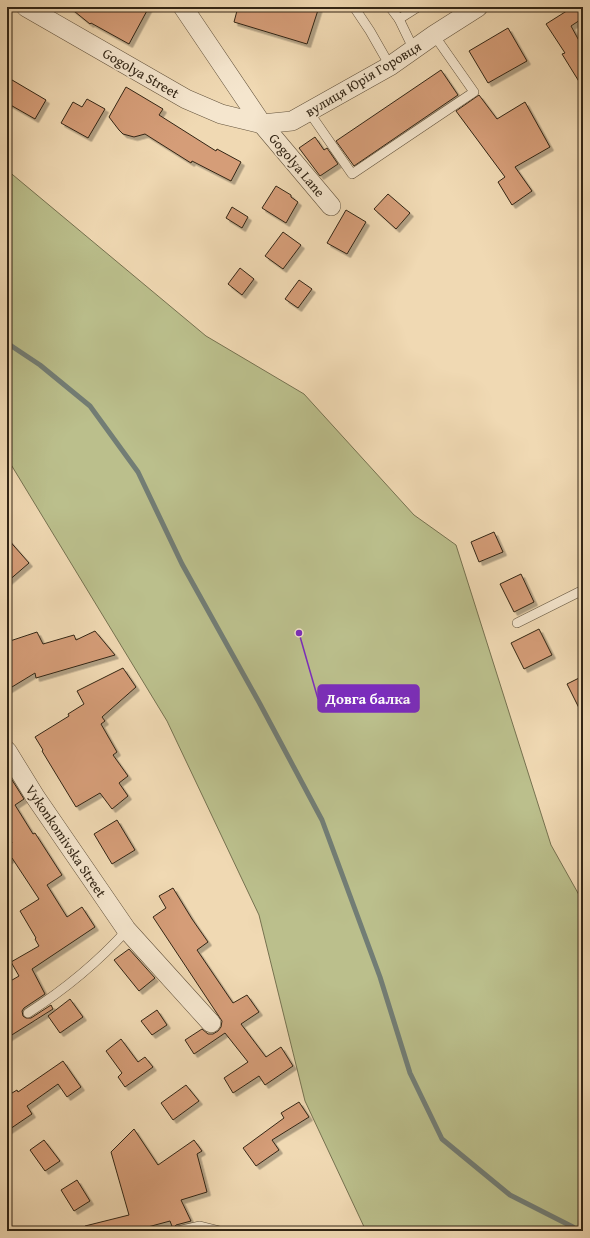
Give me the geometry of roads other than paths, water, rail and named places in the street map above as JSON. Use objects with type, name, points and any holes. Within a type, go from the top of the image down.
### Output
[{"type":"street","name":"Gogolya Street","points":[[26,7],[186,99],[221,114],[262,124]]},
{"type":"street","name":"Gogolya Lane","points":[[183,7],[262,124],[331,206]]},
{"type":"street","name":"вулиця Юрія Горовця","points":[[262,124],[292,121],[309,112],[390,66],[478,7]]},
{"type":"street","name":"Vykonkomivska Street","points":[[7,751],[36,798],[127,930],[211,1023]]},
{"type":"lane","points":[[354,7],[390,66]]},
{"type":"lane","points":[[390,7],[399,19],[414,50]]},
{"type":"lane","points":[[399,19],[418,7]]},
{"type":"lane","points":[[309,112],[352,174],[474,92],[434,36]]},
{"type":"lane","points":[[517,623],[583,590]]},
{"type":"lane","points":[[28,1013],[55,995],[110,949],[127,930]]},
{"type":"lane","points":[[178,1231],[200,1226],[220,1231]]},
{"type":"waterway","points":[[7,343],[40,365],[90,406],[138,472],[182,564],[260,704],[322,820],[380,977],[410,1073],[442,1139],[510,1195],[573,1227],[576,1231]]},
{"type":"place","name":"Довга балка","points":[[299,633]]}]
